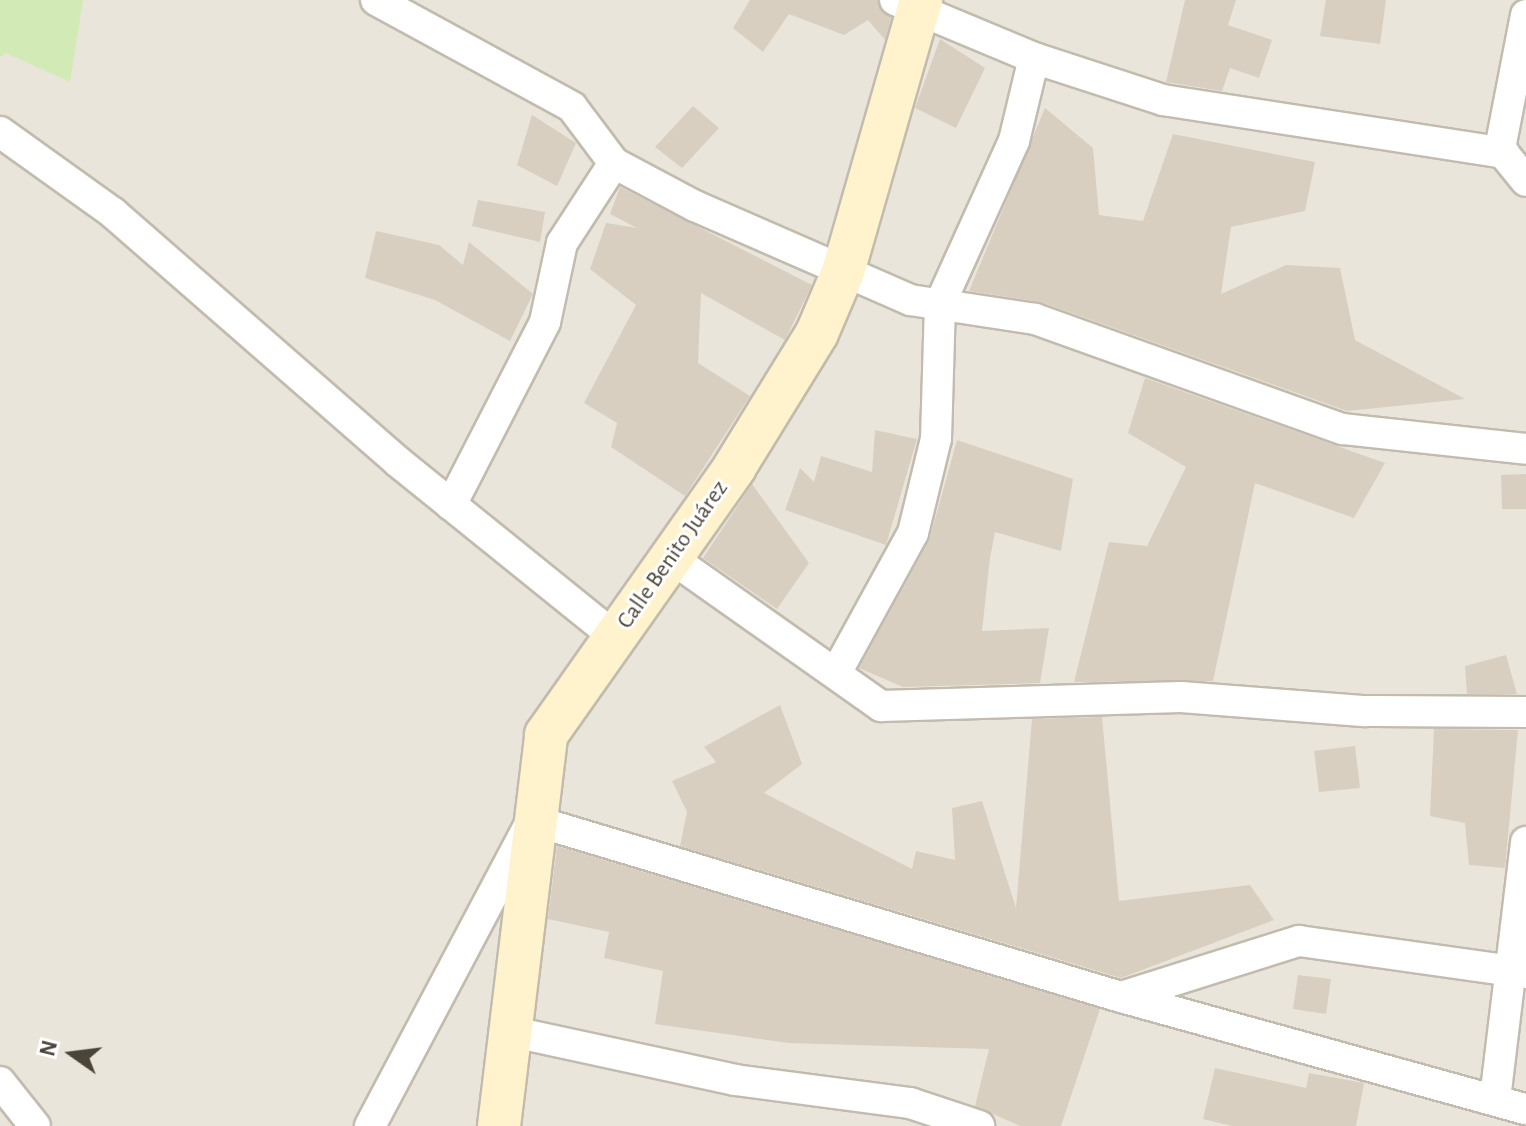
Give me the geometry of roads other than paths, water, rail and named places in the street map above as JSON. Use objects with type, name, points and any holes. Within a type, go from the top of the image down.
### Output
[{"type":"main road","name":"Calle Benito Juárez","points":[[499,1126],[532,820],[546,735],[671,558],[817,333],[843,272],[912,3]]},
{"type":"street","points":[[376,0],[572,107],[614,163],[843,272],[910,300],[1035,319],[1343,429],[1526,449]]},
{"type":"street","points":[[1518,0],[1526,3]]},
{"type":"street","points":[[912,3],[1034,58],[1163,100],[1504,153],[1526,181]]},
{"type":"street","points":[[1504,153],[1526,15]]},
{"type":"street","points":[[836,673],[913,533],[936,439],[940,304],[1014,141],[1034,58]]},
{"type":"street","points":[[0,132],[113,213],[451,505],[615,637]]},
{"type":"street","points":[[451,505],[545,322],[562,243],[614,163]]},
{"type":"street","points":[[671,558],[881,706],[1181,697],[1365,711],[1526,712]]},
{"type":"street","points":[[370,1126],[532,820],[1121,997],[1526,1109]]},
{"type":"street","points":[[1495,1099],[1518,973],[1526,842]]},
{"type":"street","points":[[1121,997],[1299,941],[1518,973]]},
{"type":"street","points":[[509,1031],[735,1080],[910,1103],[979,1126]]},
{"type":"street","points":[[0,1082],[35,1126]]}]
